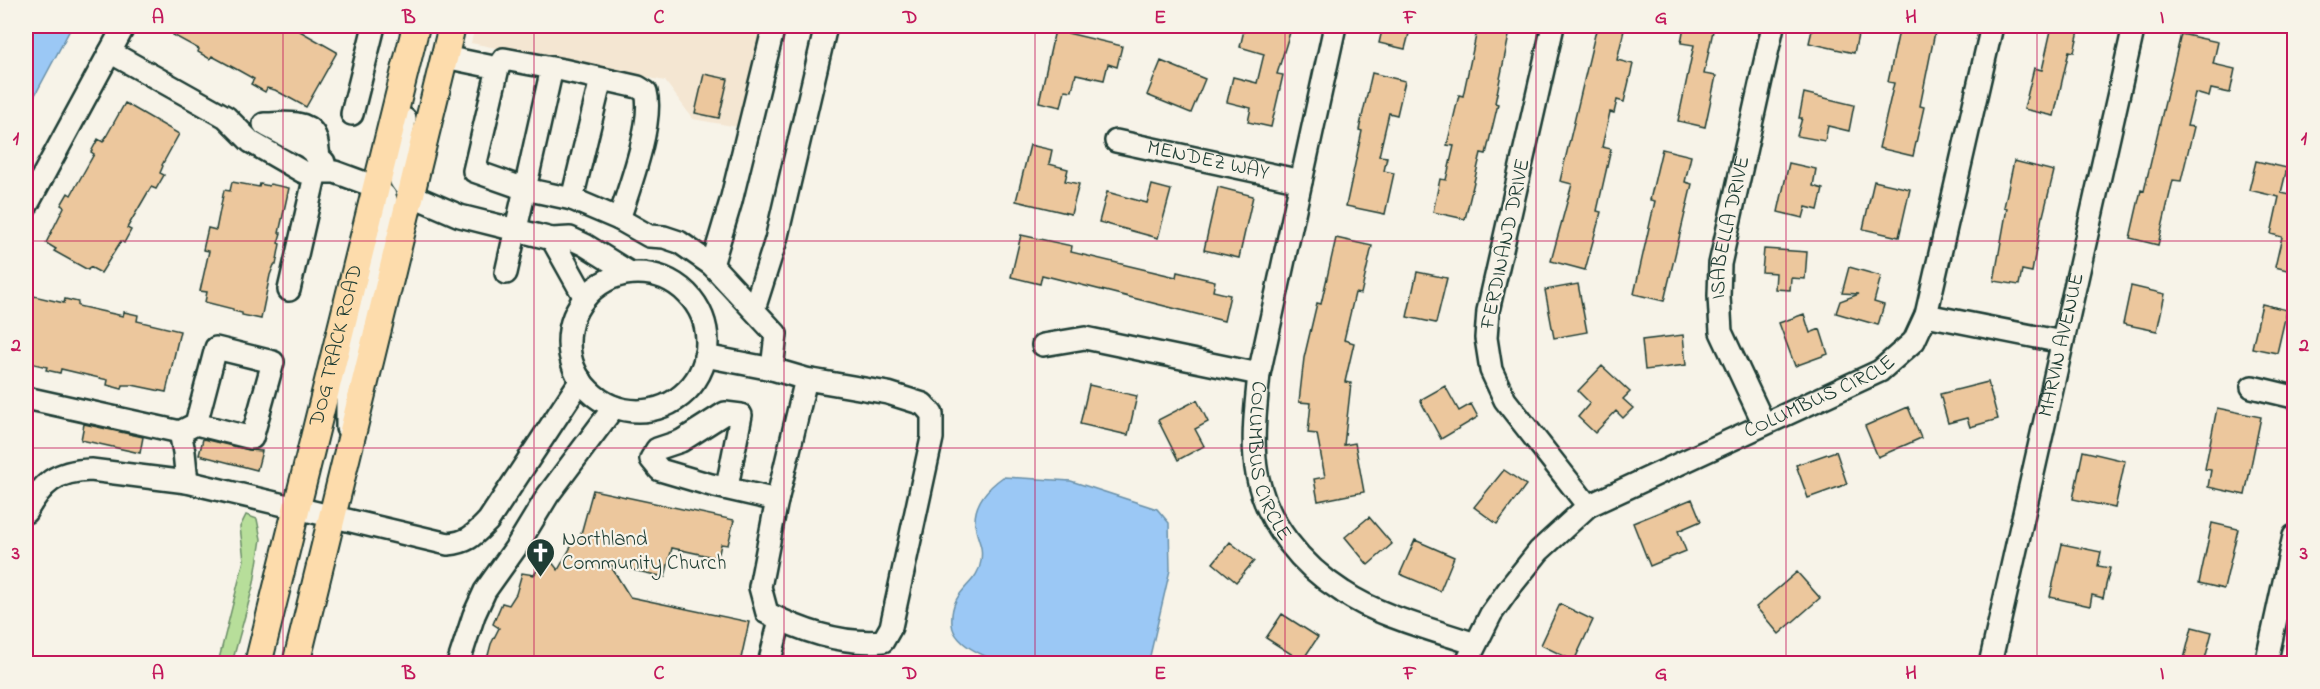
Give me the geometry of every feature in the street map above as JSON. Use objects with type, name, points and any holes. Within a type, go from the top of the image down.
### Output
[{"type":"main road","name":"DOG TRACK ROAD","points":[[258,663],[416,26]]},
{"type":"main road","name":"DOG TRACK ROAD","points":[[296,663],[452,26]]},
{"type":"street","points":[[26,207],[124,26]]},
{"type":"street","points":[[352,114],[374,26]]},
{"type":"street","points":[[429,26],[398,157],[401,181],[411,195],[460,216],[552,239],[570,238],[630,273]]},
{"type":"street","points":[[712,265],[731,201],[774,26]]},
{"type":"street","points":[[754,309],[776,240],[826,26]]},
{"type":"street","name":"COLUMBUS CIRCLE","points":[[1335,26],[1259,374],[1254,421],[1257,473],[1267,506],[1285,538],[1313,569],[1344,593],[1383,612],[1475,644]]},
{"type":"street","name":"FERDINAND DRIVE","points":[[1554,26],[1488,311],[1486,338],[1491,370],[1505,400],[1588,506]]},
{"type":"street","name":"ISABELLA DRIVE","points":[[1764,424],[1721,332],[1719,296],[1720,264],[1773,26]]},
{"type":"street","name":"COLUMBUS CIRCLE","points":[[1466,663],[1491,614],[1510,586],[1539,551],[1588,506],[1880,371],[1914,341],[1926,315],[1992,26]]},
{"type":"street","name":"MARVIN AVENUE","points":[[1990,663],[2134,26]]},
{"type":"street","points":[[110,52],[226,117],[272,129],[307,147],[323,167],[376,187],[385,196],[389,221],[347,398],[348,450]]},
{"type":"street","points":[[445,57],[498,68]]},
{"type":"street","points":[[619,219],[631,184],[649,104],[646,92],[638,87],[504,59],[498,68],[474,171],[525,189],[572,200],[619,219],[650,236],[680,242],[712,265],[776,334],[772,369]]},
{"type":"street","points":[[506,273],[552,68]]},
{"type":"street","points":[[572,200],[601,79]]},
{"type":"street","points":[[226,117],[251,142],[303,172],[323,167]]},
{"type":"street","points":[[269,153],[272,129]]},
{"type":"street","name":"MENDEZ WAY","points":[[1116,141],[1301,181]]},
{"type":"street","points":[[290,290],[323,167]]},
{"type":"street","points":[[552,239],[585,298]]},
{"type":"street","points":[[630,273],[654,274],[675,284],[693,300],[704,321],[707,345],[705,356],[702,368],[690,389],[671,404],[649,411],[625,411],[602,402],[585,387],[573,366],[569,342],[573,319],[585,298],[598,286],[630,273]]},
{"type":"street","points":[[1926,315],[2062,342]]},
{"type":"street","points":[[1043,345],[1085,338],[1259,374]]},
{"type":"street","points":[[26,398],[188,428],[252,438],[273,362],[216,348],[188,428],[187,482]]},
{"type":"street","points":[[705,356],[772,369],[806,379],[888,393],[922,404],[932,414],[933,438],[891,627],[883,641],[863,643],[816,633],[767,613],[760,587],[777,500],[806,379]]},
{"type":"street","points":[[26,512],[46,483],[75,470],[134,474],[187,482],[448,544],[469,539],[488,521],[581,380]]},
{"type":"street","points":[[2252,387],[2295,397]]},
{"type":"street","points":[[458,663],[474,615],[485,591],[517,546],[548,495],[614,406]]},
{"type":"street","points":[[727,487],[777,500]]},
{"type":"street","points":[[2266,663],[2295,537]]},
{"type":"street","points":[[769,663],[780,620]]},
{"type":"shaded area","points":[[475,26],[761,26],[738,127],[693,119],[665,81],[471,43]]},
{"type":"green space","points":[[246,515],[257,519],[261,539],[254,583],[232,663],[218,663],[244,560],[240,527]]},
{"type":"water","points":[[26,26],[72,26],[26,112]]},
{"type":"water","points":[[1003,477],[1071,481],[1157,509],[1169,523],[1170,570],[1147,663],[1014,664],[987,657],[960,640],[954,632],[952,612],[959,595],[975,576],[981,561],[981,548],[975,521],[976,513],[981,499]]},
{"type":"building","points":[[178,26],[301,26],[298,30],[337,52],[306,107],[275,90],[267,88],[265,92],[251,84],[254,79],[212,56],[210,59],[198,52],[199,49],[173,35]]},
{"type":"building","points":[[1245,26],[1292,26],[1277,74],[1283,75],[1271,127],[1248,122],[1251,108],[1227,102],[1233,77],[1257,83],[1264,54],[1240,47]]},
{"type":"building","points":[[1383,26],[1411,26],[1405,49],[1379,43]]},
{"type":"building","points":[[1478,26],[1511,26],[1495,103],[1498,104],[1486,154],[1481,153],[1465,219],[1433,212],[1440,179],[1446,180],[1454,146],[1447,145],[1459,95],[1463,96]]},
{"type":"building","points":[[1597,26],[1625,26],[1617,60],[1633,64],[1624,102],[1617,100],[1614,113],[1610,112],[1602,147],[1611,149],[1597,211],[1601,212],[1585,270],[1551,261],[1572,184],[1560,181]]},
{"type":"building","points":[[1684,26],[1714,26],[1704,74],[1716,76],[1705,127],[1678,121],[1694,45],[1681,43]]},
{"type":"building","points":[[1813,26],[1860,26],[1854,53],[1809,43]]},
{"type":"building","points":[[1900,26],[1935,32],[1920,106],[1924,107],[1913,156],[1879,148],[1894,83],[1888,82]]},
{"type":"building","points":[[2052,26],[2080,26],[2074,52],[2069,51],[2054,116],[2024,109],[2034,68],[2042,70]]},
{"type":"building","points":[[1055,30],[1122,46],[1117,67],[1108,64],[1104,80],[1076,74],[1072,91],[1065,90],[1061,107],[1039,102]]},
{"type":"building","points":[[2181,34],[2218,42],[2213,64],[2235,69],[2230,93],[2211,89],[2209,97],[2195,93],[2187,126],[2194,127],[2181,181],[2173,180],[2158,245],[2130,238],[2141,190],[2144,191]]},
{"type":"building","points":[[1161,61],[1205,79],[1191,113],[1147,95]]},
{"type":"building","points":[[1372,73],[1405,81],[1397,115],[1389,113],[1379,156],[1387,157],[1384,171],[1394,173],[1385,214],[1346,206],[1362,131],[1359,130]]},
{"type":"building","points":[[704,74],[728,79],[719,118],[695,113]]},
{"type":"building","points":[[1804,93],[1854,105],[1849,131],[1828,126],[1825,141],[1797,136],[1802,118],[1799,118]]},
{"type":"building","points":[[125,103],[179,134],[162,165],[160,173],[164,175],[156,189],[151,187],[127,228],[131,230],[124,243],[121,241],[101,273],[90,267],[88,270],[54,251],[56,249],[46,243],[64,207],[61,205],[68,193],[71,195],[94,154],[91,152],[98,139],[103,142]]},
{"type":"building","points":[[1030,145],[1052,150],[1049,164],[1068,169],[1065,181],[1079,184],[1071,214],[1016,201]]},
{"type":"building","points":[[1662,149],[1691,156],[1685,182],[1692,184],[1664,301],[1634,294],[1655,201],[1650,200]]},
{"type":"building","points":[[2014,161],[2054,171],[2042,216],[2032,272],[2022,270],[2019,285],[1994,281],[2007,208],[2004,207]]},
{"type":"building","points":[[2256,161],[2287,168],[2281,193],[2295,196],[2295,272],[2275,267],[2282,237],[2271,234],[2279,197],[2249,190]]},
{"type":"building","points":[[1789,163],[1816,169],[1813,186],[1823,189],[1818,210],[1806,207],[1803,218],[1778,212]]},
{"type":"building","points":[[1874,181],[1910,189],[1899,237],[1863,229]]},
{"type":"building","points":[[232,182],[259,187],[260,184],[269,186],[270,184],[289,188],[279,233],[281,233],[278,243],[280,244],[276,265],[270,275],[261,319],[205,302],[207,292],[200,291],[209,251],[203,250],[208,228],[216,230],[224,190],[230,191]]},
{"type":"building","points":[[1152,185],[1171,190],[1158,238],[1099,222],[1107,192],[1147,203]]},
{"type":"building","points":[[1218,187],[1253,196],[1239,258],[1204,250]]},
{"type":"building","points":[[1021,235],[1072,246],[1071,252],[1176,277],[1177,272],[1215,281],[1213,291],[1230,295],[1224,321],[1042,275],[1040,284],[1011,277]]},
{"type":"building","points":[[1336,238],[1372,246],[1361,294],[1355,293],[1344,340],[1354,343],[1345,382],[1351,383],[1344,445],[1355,443],[1364,492],[1318,501],[1314,479],[1325,477],[1317,434],[1308,433],[1311,403],[1299,402],[1304,358],[1317,303],[1321,304]]},
{"type":"building","points":[[1764,249],[1807,252],[1805,279],[1791,278],[1790,290],[1775,289],[1776,273],[1762,272]]},
{"type":"building","points":[[1849,267],[1881,276],[1874,302],[1884,305],[1878,325],[1836,313],[1840,301],[1859,294],[1842,293]]},
{"type":"building","points":[[1417,272],[1447,278],[1436,323],[1407,317]]},
{"type":"building","points":[[1578,284],[1587,332],[1554,338],[1545,290]]},
{"type":"building","points":[[2131,286],[2165,294],[2157,331],[2123,324]]},
{"type":"building","points":[[26,296],[64,303],[65,299],[78,302],[78,306],[123,316],[124,312],[138,315],[137,321],[180,331],[166,392],[132,385],[123,385],[122,389],[107,385],[108,380],[61,369],[60,373],[46,370],[47,367],[26,362]]},
{"type":"building","points":[[2262,304],[2287,310],[2277,353],[2252,348]]},
{"type":"building","points":[[1804,314],[1810,333],[1820,329],[1828,354],[1795,366],[1779,323]]},
{"type":"building","points":[[1683,335],[1686,365],[1645,370],[1642,340]]},
{"type":"building","points":[[1602,366],[1630,392],[1623,399],[1633,408],[1623,418],[1616,411],[1595,433],[1578,417],[1590,403],[1578,391]]},
{"type":"building","points":[[1988,382],[1998,419],[1970,427],[1967,418],[1948,423],[1940,394]]},
{"type":"building","points":[[1089,385],[1137,396],[1128,435],[1080,424]]},
{"type":"building","points":[[1445,386],[1459,411],[1471,404],[1478,417],[1441,439],[1420,400]]},
{"type":"building","points":[[1197,400],[1208,422],[1195,429],[1204,446],[1178,460],[1158,420]]},
{"type":"building","points":[[1908,407],[1921,438],[1878,457],[1865,426]]},
{"type":"building","points":[[2217,408],[2261,417],[2245,495],[2208,487],[2211,470],[2205,469]]},
{"type":"building","points":[[84,424],[143,437],[140,453],[81,440]]},
{"type":"building","points":[[203,439],[262,451],[257,470],[199,455]]},
{"type":"building","points":[[1836,451],[1847,484],[1808,498],[1796,465]]},
{"type":"building","points":[[2083,451],[2125,461],[2115,508],[2073,499]]},
{"type":"building","points":[[1504,470],[1526,485],[1497,524],[1474,507]]},
{"type":"building","name":"Northland Community Church","points":[[593,490],[734,520],[728,545],[721,544],[718,558],[672,548],[665,577],[610,565],[630,597],[749,622],[740,663],[486,663],[491,644],[499,628],[493,624],[502,603],[509,605],[516,594],[522,573],[534,575],[547,556],[558,570],[572,545],[579,541]]},
{"type":"building","points":[[1692,499],[1701,521],[1678,531],[1686,551],[1650,566],[1633,523]]},
{"type":"building","points":[[1369,517],[1392,544],[1368,565],[1345,537]]},
{"type":"building","points":[[2212,523],[2238,529],[2224,589],[2199,583]]},
{"type":"building","points":[[1415,540],[1454,557],[1440,591],[1400,574]]},
{"type":"building","points":[[1230,542],[1254,561],[1236,582],[1213,563]]},
{"type":"building","points":[[2062,544],[2101,552],[2098,566],[2110,568],[2103,598],[2092,595],[2090,606],[2050,597]]},
{"type":"building","points":[[1797,572],[1820,598],[1779,634],[1756,607]]},
{"type":"building","points":[[1560,604],[1593,620],[1574,661],[1541,645]]},
{"type":"building","points":[[1282,614],[1318,637],[1302,661],[1266,638]]},
{"type":"building","points":[[2192,627],[2212,632],[2204,663],[2183,663]]},
{"type":"place","name":"Northland Community Church","points":[[541,578]]}]
